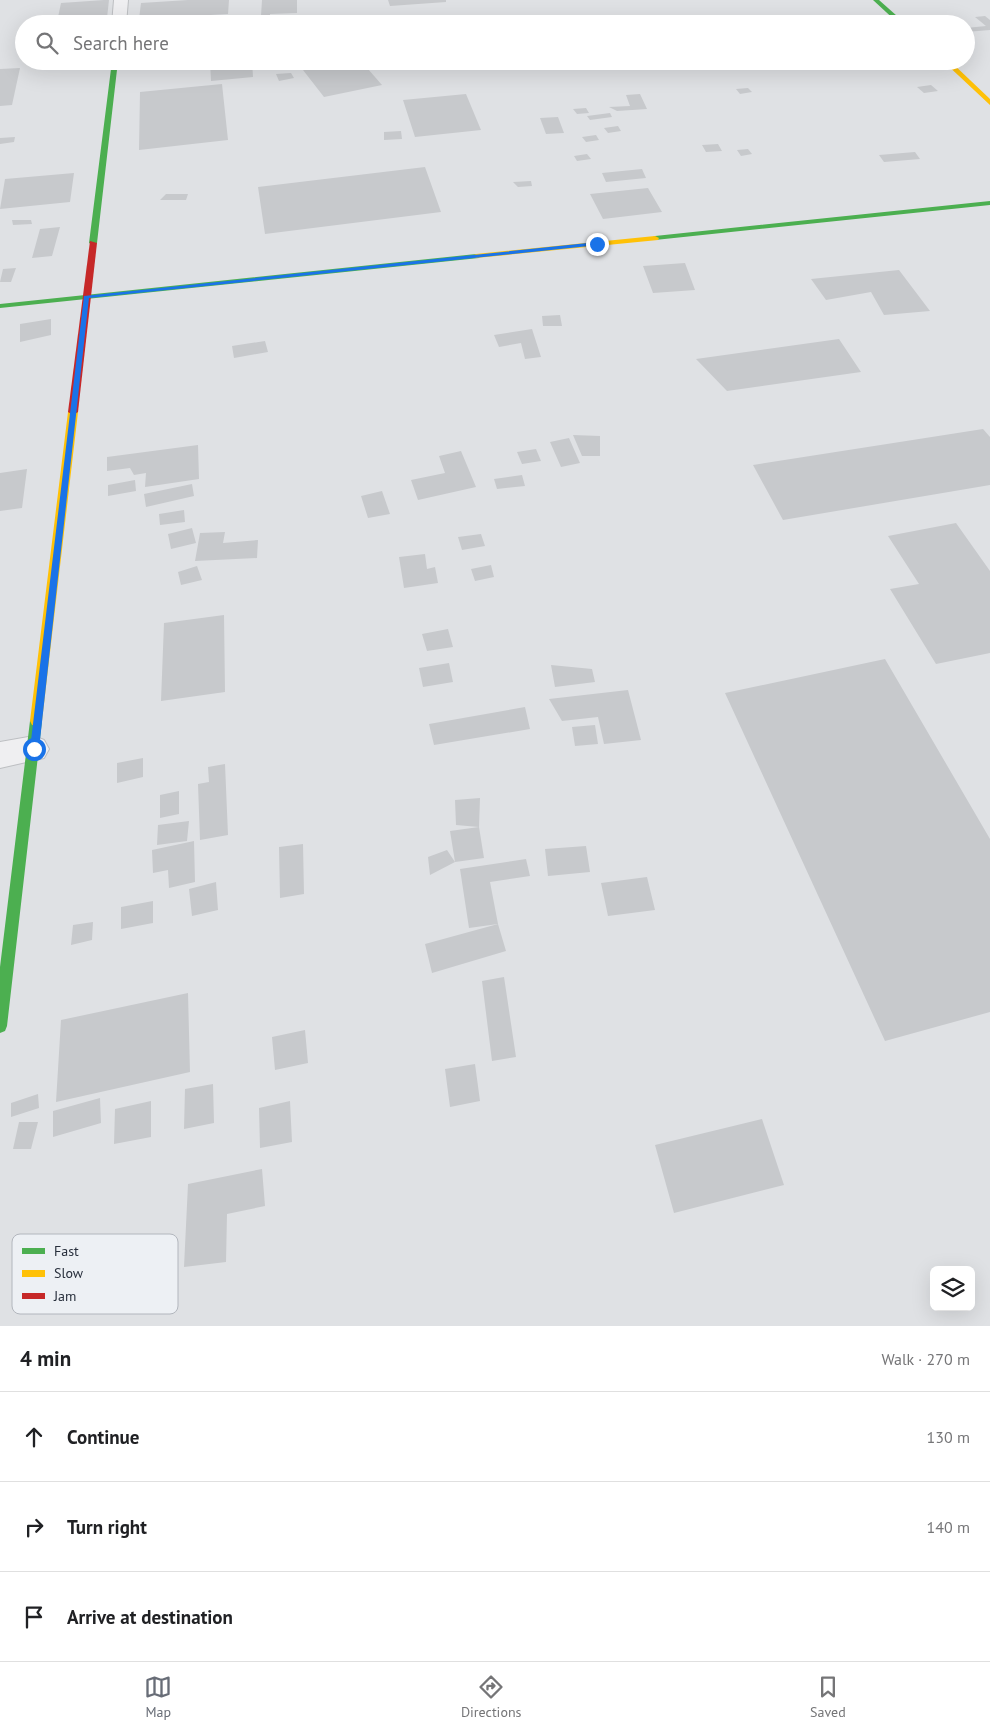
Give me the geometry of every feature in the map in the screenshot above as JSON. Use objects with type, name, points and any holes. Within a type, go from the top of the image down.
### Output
[{"type":"street","points":[[120,15],[121,0]]},
{"type":"street","points":[[876,0],[893,15]]},
{"type":"street","points":[[0,1026],[114,70]]},
{"type":"street","points":[[955,70],[990,103]]},
{"type":"street","points":[[0,306],[990,202]]},
{"type":"street","points":[[0,755],[34,749]]},
{"type":"building","points":[[109,0],[107,15],[58,15],[61,3]]},
{"type":"building","points":[[229,0],[228,14],[210,15],[140,15],[141,3]]},
{"type":"building","points":[[262,0],[297,0],[297,13],[261,15]]},
{"type":"building","points":[[388,0],[446,0],[446,2],[390,6]]},
{"type":"building","points":[[985,16],[990,20],[990,30],[975,31],[975,27],[986,26],[975,17]]},
{"type":"building","points":[[15,68],[15,70],[20,70],[12,105],[0,106],[0,69]]},
{"type":"building","points":[[210,70],[253,70],[253,77],[211,81]]},
{"type":"building","points":[[303,70],[369,70],[382,85],[324,97]]},
{"type":"building","points":[[291,73],[294,78],[279,81],[276,74]]},
{"type":"building","points":[[222,84],[228,140],[139,150],[140,92]]},
{"type":"building","points":[[931,85],[938,91],[924,93],[917,87]]},
{"type":"building","points":[[748,88],[752,92],[740,94],[736,89]]},
{"type":"building","points":[[466,94],[481,130],[415,137],[403,100]]},
{"type":"building","points":[[640,94],[647,109],[617,111],[609,107],[630,106],[626,95]]},
{"type":"building","points":[[586,108],[589,113],[577,114],[573,109]]},
{"type":"building","points":[[610,113],[612,117],[590,120],[587,116]]},
{"type":"building","points":[[558,117],[564,133],[546,134],[540,118]]},
{"type":"building","points":[[618,126],[621,131],[608,133],[604,128]]},
{"type":"building","points":[[401,131],[402,139],[384,140],[384,132]]},
{"type":"building","points":[[596,135],[599,140],[586,142],[582,137]]},
{"type":"building","points":[[15,137],[14,142],[0,144],[0,138]]},
{"type":"building","points":[[718,144],[722,151],[706,152],[702,145]]},
{"type":"building","points":[[748,149],[752,154],[741,156],[737,150]]},
{"type":"building","points":[[915,152],[920,159],[884,162],[879,155]]},
{"type":"building","points":[[587,154],[591,159],[577,161],[574,156]]},
{"type":"building","points":[[425,167],[441,212],[265,234],[258,187]]},
{"type":"building","points":[[642,169],[646,178],[606,182],[602,173]]},
{"type":"building","points":[[74,173],[70,202],[0,209],[5,179]]},
{"type":"building","points":[[531,181],[532,186],[518,187],[513,182]]},
{"type":"building","points":[[648,188],[662,212],[603,219],[590,194]]},
{"type":"building","points":[[166,194],[188,194],[186,200],[160,200]]},
{"type":"building","points":[[12,220],[31,220],[32,224],[13,225]]},
{"type":"building","points":[[60,227],[52,256],[32,258],[40,229]]},
{"type":"building","points":[[685,263],[695,290],[653,293],[643,266]]},
{"type":"building","points":[[16,268],[11,282],[0,282],[3,269]]},
{"type":"building","points":[[899,270],[930,311],[884,315],[871,292],[826,300],[811,279]]},
{"type":"building","points":[[560,315],[562,326],[543,326],[542,316]]},
{"type":"building","points":[[51,319],[51,335],[20,342],[20,324]]},
{"type":"building","points":[[532,329],[541,357],[525,359],[521,343],[499,347],[494,335]]},
{"type":"building","points":[[839,339],[861,372],[727,391],[696,359]]},
{"type":"building","points":[[265,341],[268,352],[234,358],[232,346]]},
{"type":"building","points":[[983,429],[990,437],[990,485],[783,520],[753,465]]},
{"type":"building","points":[[573,435],[600,436],[600,456],[582,456]]},
{"type":"building","points":[[569,438],[580,463],[561,467],[550,442]]},
{"type":"building","points":[[198,445],[199,479],[145,487],[146,473],[134,475],[130,468],[107,471],[107,457]]},
{"type":"building","points":[[536,449],[541,461],[522,464],[517,452]]},
{"type":"building","points":[[461,451],[476,487],[418,500],[411,480],[445,473],[439,456]]},
{"type":"building","points":[[27,469],[22,508],[0,511],[0,473]]},
{"type":"building","points":[[522,475],[525,486],[497,489],[494,479]]},
{"type":"building","points":[[135,480],[136,491],[108,496],[108,485]]},
{"type":"building","points":[[192,484],[194,496],[146,507],[144,494]]},
{"type":"building","points":[[382,491],[390,514],[368,518],[361,496]]},
{"type":"building","points":[[184,510],[185,522],[160,525],[159,514]]},
{"type":"building","points":[[956,523],[990,571],[990,653],[936,664],[890,589],[919,584],[888,536]]},
{"type":"building","points":[[192,528],[196,543],[171,549],[168,534]]},
{"type":"building","points":[[225,532],[223,543],[258,540],[257,558],[195,561],[200,533]]},
{"type":"building","points":[[481,534],[485,546],[462,550],[458,537]]},
{"type":"building","points":[[425,554],[427,569],[435,567],[438,583],[404,588],[399,557]]},
{"type":"building","points":[[491,565],[494,577],[475,581],[471,569]]},
{"type":"building","points":[[197,566],[202,580],[181,585],[178,572]]},
{"type":"building","points":[[224,615],[225,692],[161,701],[164,623]]},
{"type":"building","points":[[448,629],[453,647],[427,651],[422,634]]},
{"type":"building","points":[[885,659],[990,839],[990,1012],[885,1041],[725,693]]},
{"type":"building","points":[[449,663],[453,682],[423,687],[419,668]]},
{"type":"building","points":[[551,665],[592,669],[595,682],[555,687]]},
{"type":"building","points":[[628,690],[641,740],[604,744],[598,717],[562,721],[549,699]]},
{"type":"building","points":[[525,707],[530,729],[434,745],[429,724]]},
{"type":"building","points":[[595,725],[598,744],[575,746],[572,727]]},
{"type":"building","points":[[143,758],[143,777],[117,783],[117,763]]},
{"type":"building","points":[[225,764],[228,835],[200,840],[198,784],[209,782],[208,767]]},
{"type":"building","points":[[179,791],[179,814],[160,818],[160,795]]},
{"type":"building","points":[[480,798],[479,827],[456,825],[455,800]]},
{"type":"building","points":[[189,821],[187,841],[157,845],[158,825]]},
{"type":"building","points":[[479,827],[484,858],[455,862],[450,831]]},
{"type":"building","points":[[194,841],[195,882],[169,888],[168,870],[153,873],[152,850]]},
{"type":"building","points":[[303,844],[304,894],[280,898],[279,847]]},
{"type":"building","points":[[586,846],[590,872],[548,876],[545,849]]},
{"type":"building","points":[[447,850],[455,862],[430,875],[428,857]]},
{"type":"building","points":[[526,859],[530,876],[490,882],[498,924],[469,928],[460,869]]},
{"type":"building","points":[[647,877],[655,910],[608,916],[601,883]]},
{"type":"building","points":[[216,882],[218,910],[192,916],[189,889]]},
{"type":"building","points":[[153,901],[153,923],[121,929],[121,907]]},
{"type":"building","points":[[93,922],[92,940],[71,945],[73,925]]},
{"type":"building","points":[[498,924],[506,951],[432,973],[425,944]]},
{"type":"building","points":[[504,977],[516,1057],[492,1061],[482,981]]},
{"type":"building","points":[[188,993],[190,1072],[56,1102],[61,1020]]},
{"type":"building","points":[[305,1030],[308,1063],[275,1070],[272,1037]]},
{"type":"building","points":[[475,1064],[480,1101],[450,1107],[445,1069]]},
{"type":"building","points":[[213,1084],[214,1123],[184,1129],[185,1089]]},
{"type":"building","points":[[38,1094],[39,1108],[11,1117],[11,1103]]},
{"type":"building","points":[[100,1098],[101,1123],[53,1137],[53,1111]]},
{"type":"building","points":[[151,1101],[151,1137],[114,1144],[115,1109]]},
{"type":"building","points":[[290,1101],[292,1142],[260,1148],[259,1108]]},
{"type":"building","points":[[762,1119],[784,1185],[674,1213],[655,1145]]},
{"type":"building","points":[[19,1122],[38,1122],[31,1149],[13,1149]]},
{"type":"building","points":[[262,1169],[265,1206],[227,1214],[226,1262],[184,1267],[188,1184]]},
{"type":"traffic: fast","points":[[876,0],[893,15]]},
{"type":"traffic: fast","points":[[93,243],[114,70]]},
{"type":"traffic: fast","points":[[655,238],[990,203]]},
{"type":"traffic: fast","points":[[0,306],[476,256]]},
{"type":"traffic: fast","points":[[0,1026],[36,721]]},
{"type":"traffic: slow","points":[[955,70],[990,103]]},
{"type":"traffic: slow","points":[[476,256],[655,238]]},
{"type":"traffic: slow","points":[[36,721],[73,412]]},
{"type":"traffic: jam","points":[[73,412],[93,243]]},
{"type":"route","points":[[34,749],[86,297],[597,244]]}]
